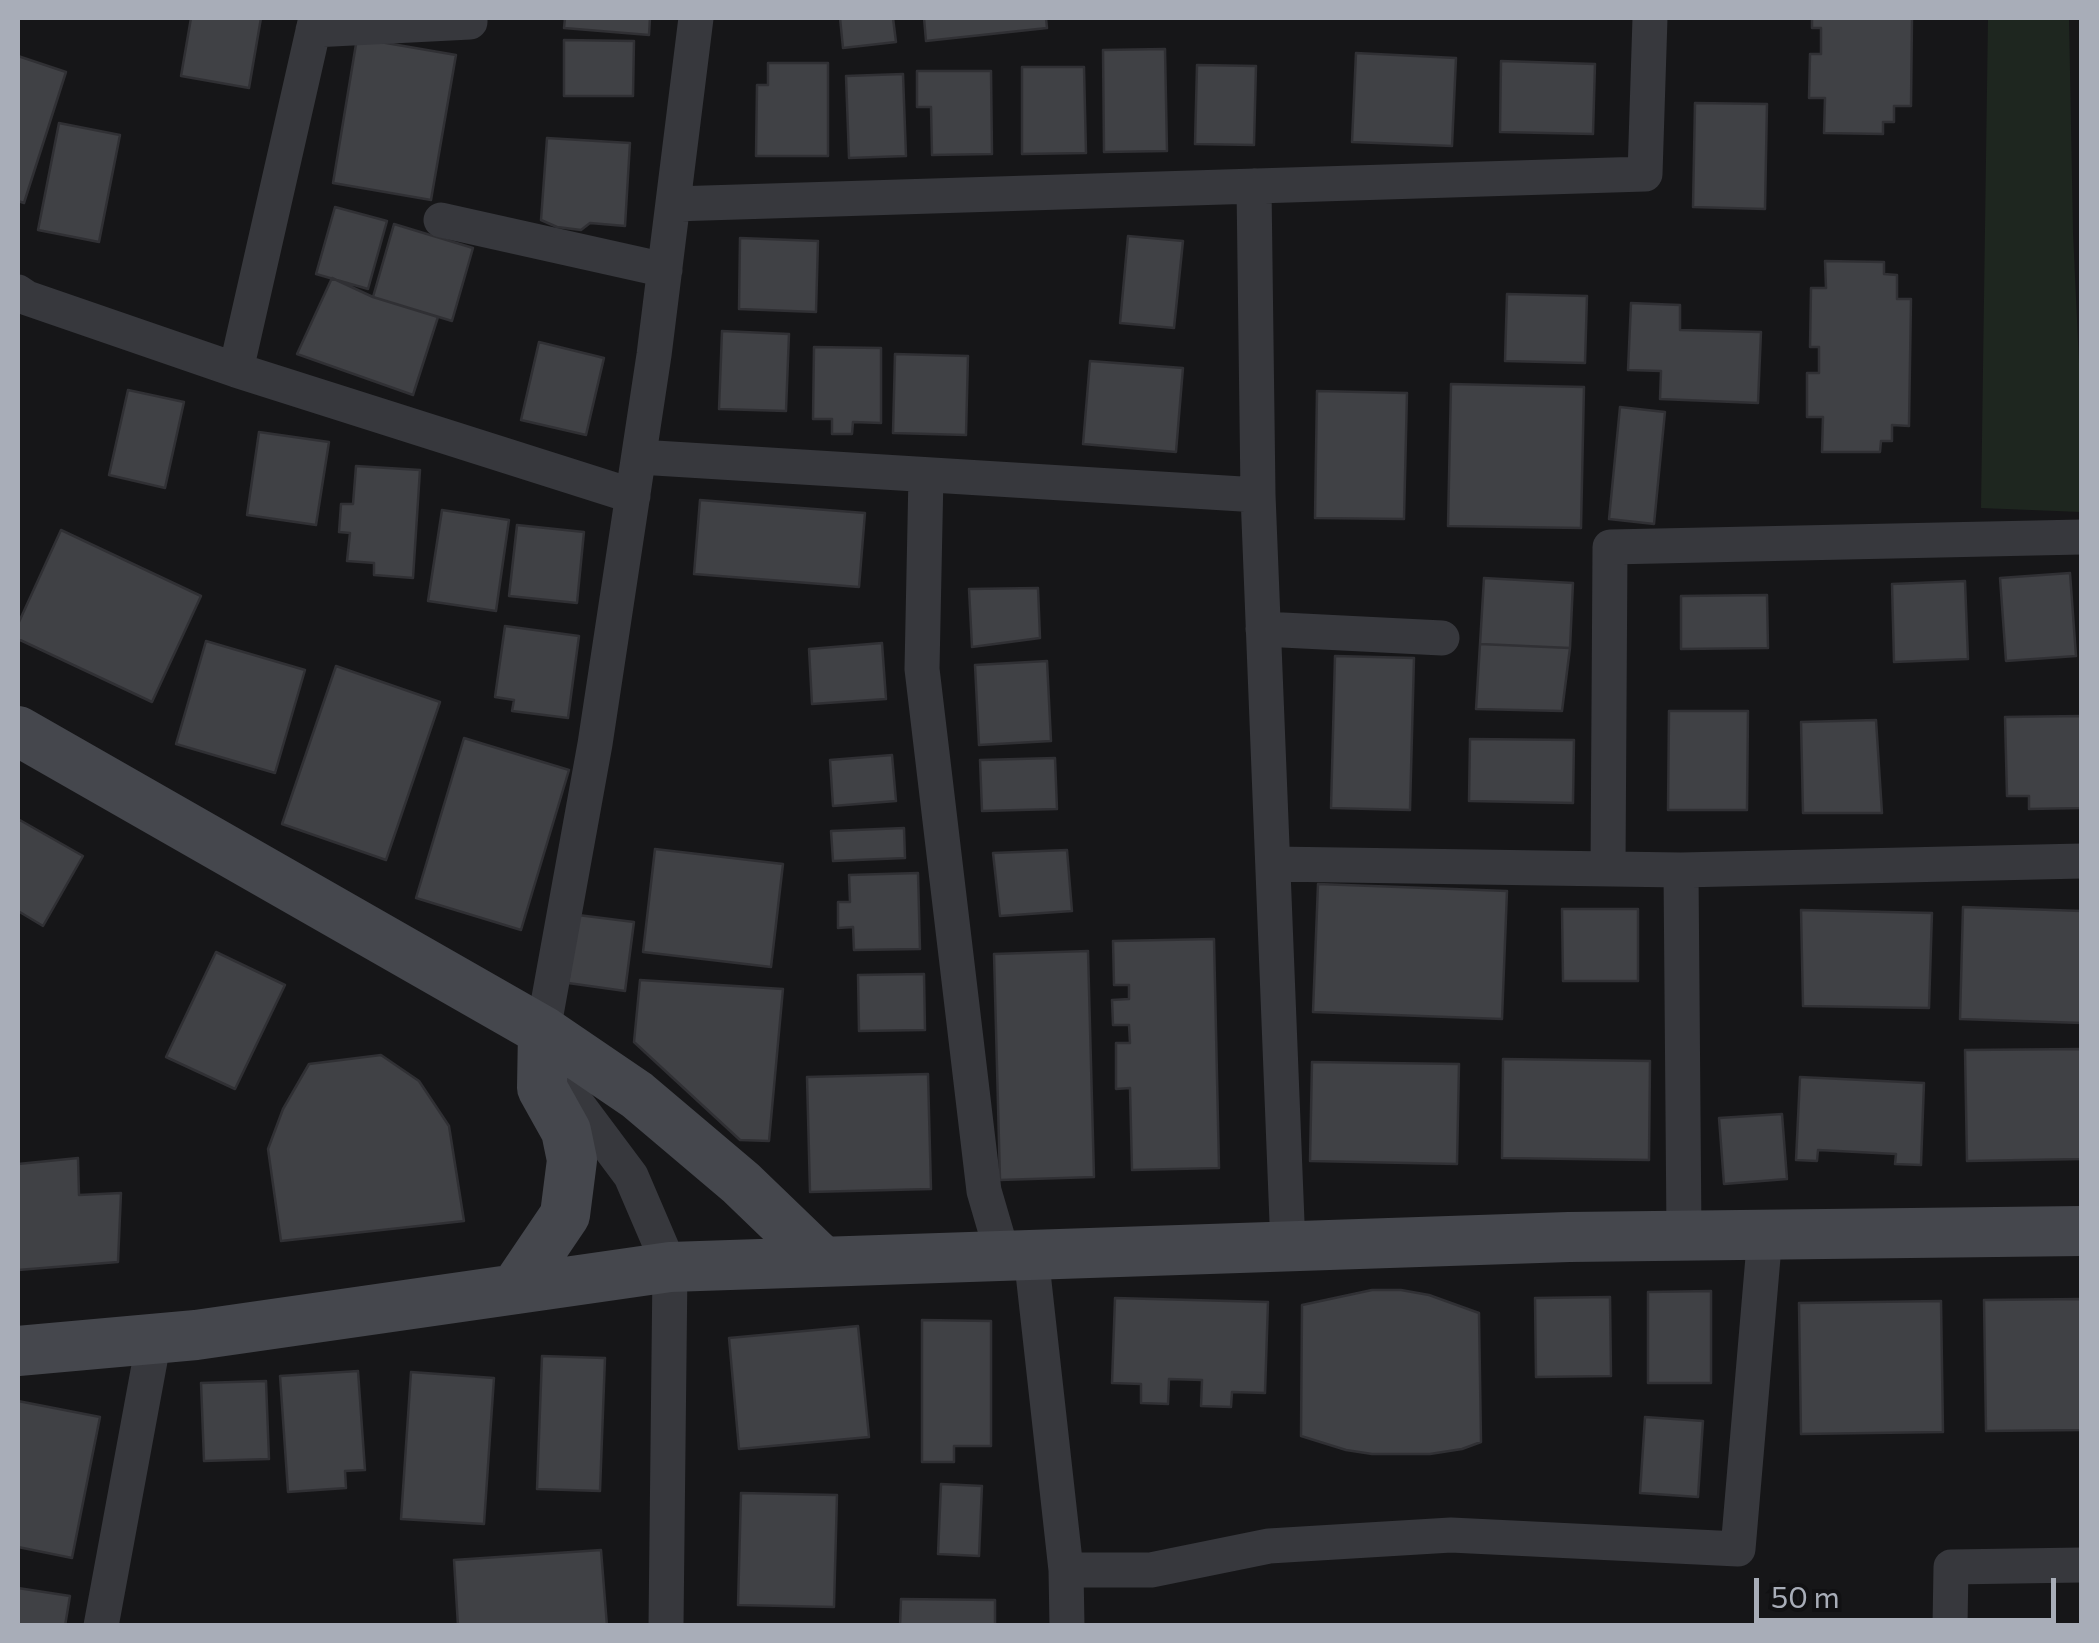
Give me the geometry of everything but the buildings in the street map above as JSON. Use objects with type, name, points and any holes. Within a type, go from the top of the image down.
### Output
[{"type":"street","points":[[236,370],[314,24],[470,22],[470,18]]},
{"type":"street","points":[[515,1289],[565,1215],[572,1160],[566,1131],[542,1088],[543,1031],[595,744],[665,270],[696,18]]},
{"type":"street","points":[[673,204],[1645,174],[1650,18]]},
{"type":"street","points":[[1254,186],[1258,495],[1288,1247]]},
{"type":"street","points":[[441,220],[665,270]]},
{"type":"street","points":[[18,292],[236,370],[632,496]]},
{"type":"street","points":[[638,457],[1258,495]]},
{"type":"street","points":[[926,475],[922,669],[984,1190],[1017,1256],[1066,1570],[1068,1626]]},
{"type":"street","points":[[1608,869],[1610,546],[2082,537]]},
{"type":"street","points":[[1263,629],[1442,638]]},
{"type":"street","points":[[18,732],[543,1031],[637,1095],[741,1183],[823,1262]]},
{"type":"street","points":[[1272,864],[1681,870],[2082,862]]},
{"type":"street","points":[[1681,870],[1684,1235]]},
{"type":"street","points":[[542,1088],[572,1097],[631,1176],[670,1267],[666,1626]]},
{"type":"street","points":[[18,1351],[196,1335],[670,1267],[1684,1235],[2082,1231]]},
{"type":"street","points":[[1066,1570],[1152,1570],[1269,1546],[1452,1535],[1738,1548],[1766,1234]]},
{"type":"street","points":[[101,1626],[154,1338]]},
{"type":"street","points":[[1950,1626],[1951,1567],[2082,1566]]},
{"type":"shaded area","points":[[1988,18],[2069,18],[2081,512],[1981,508]]}]
